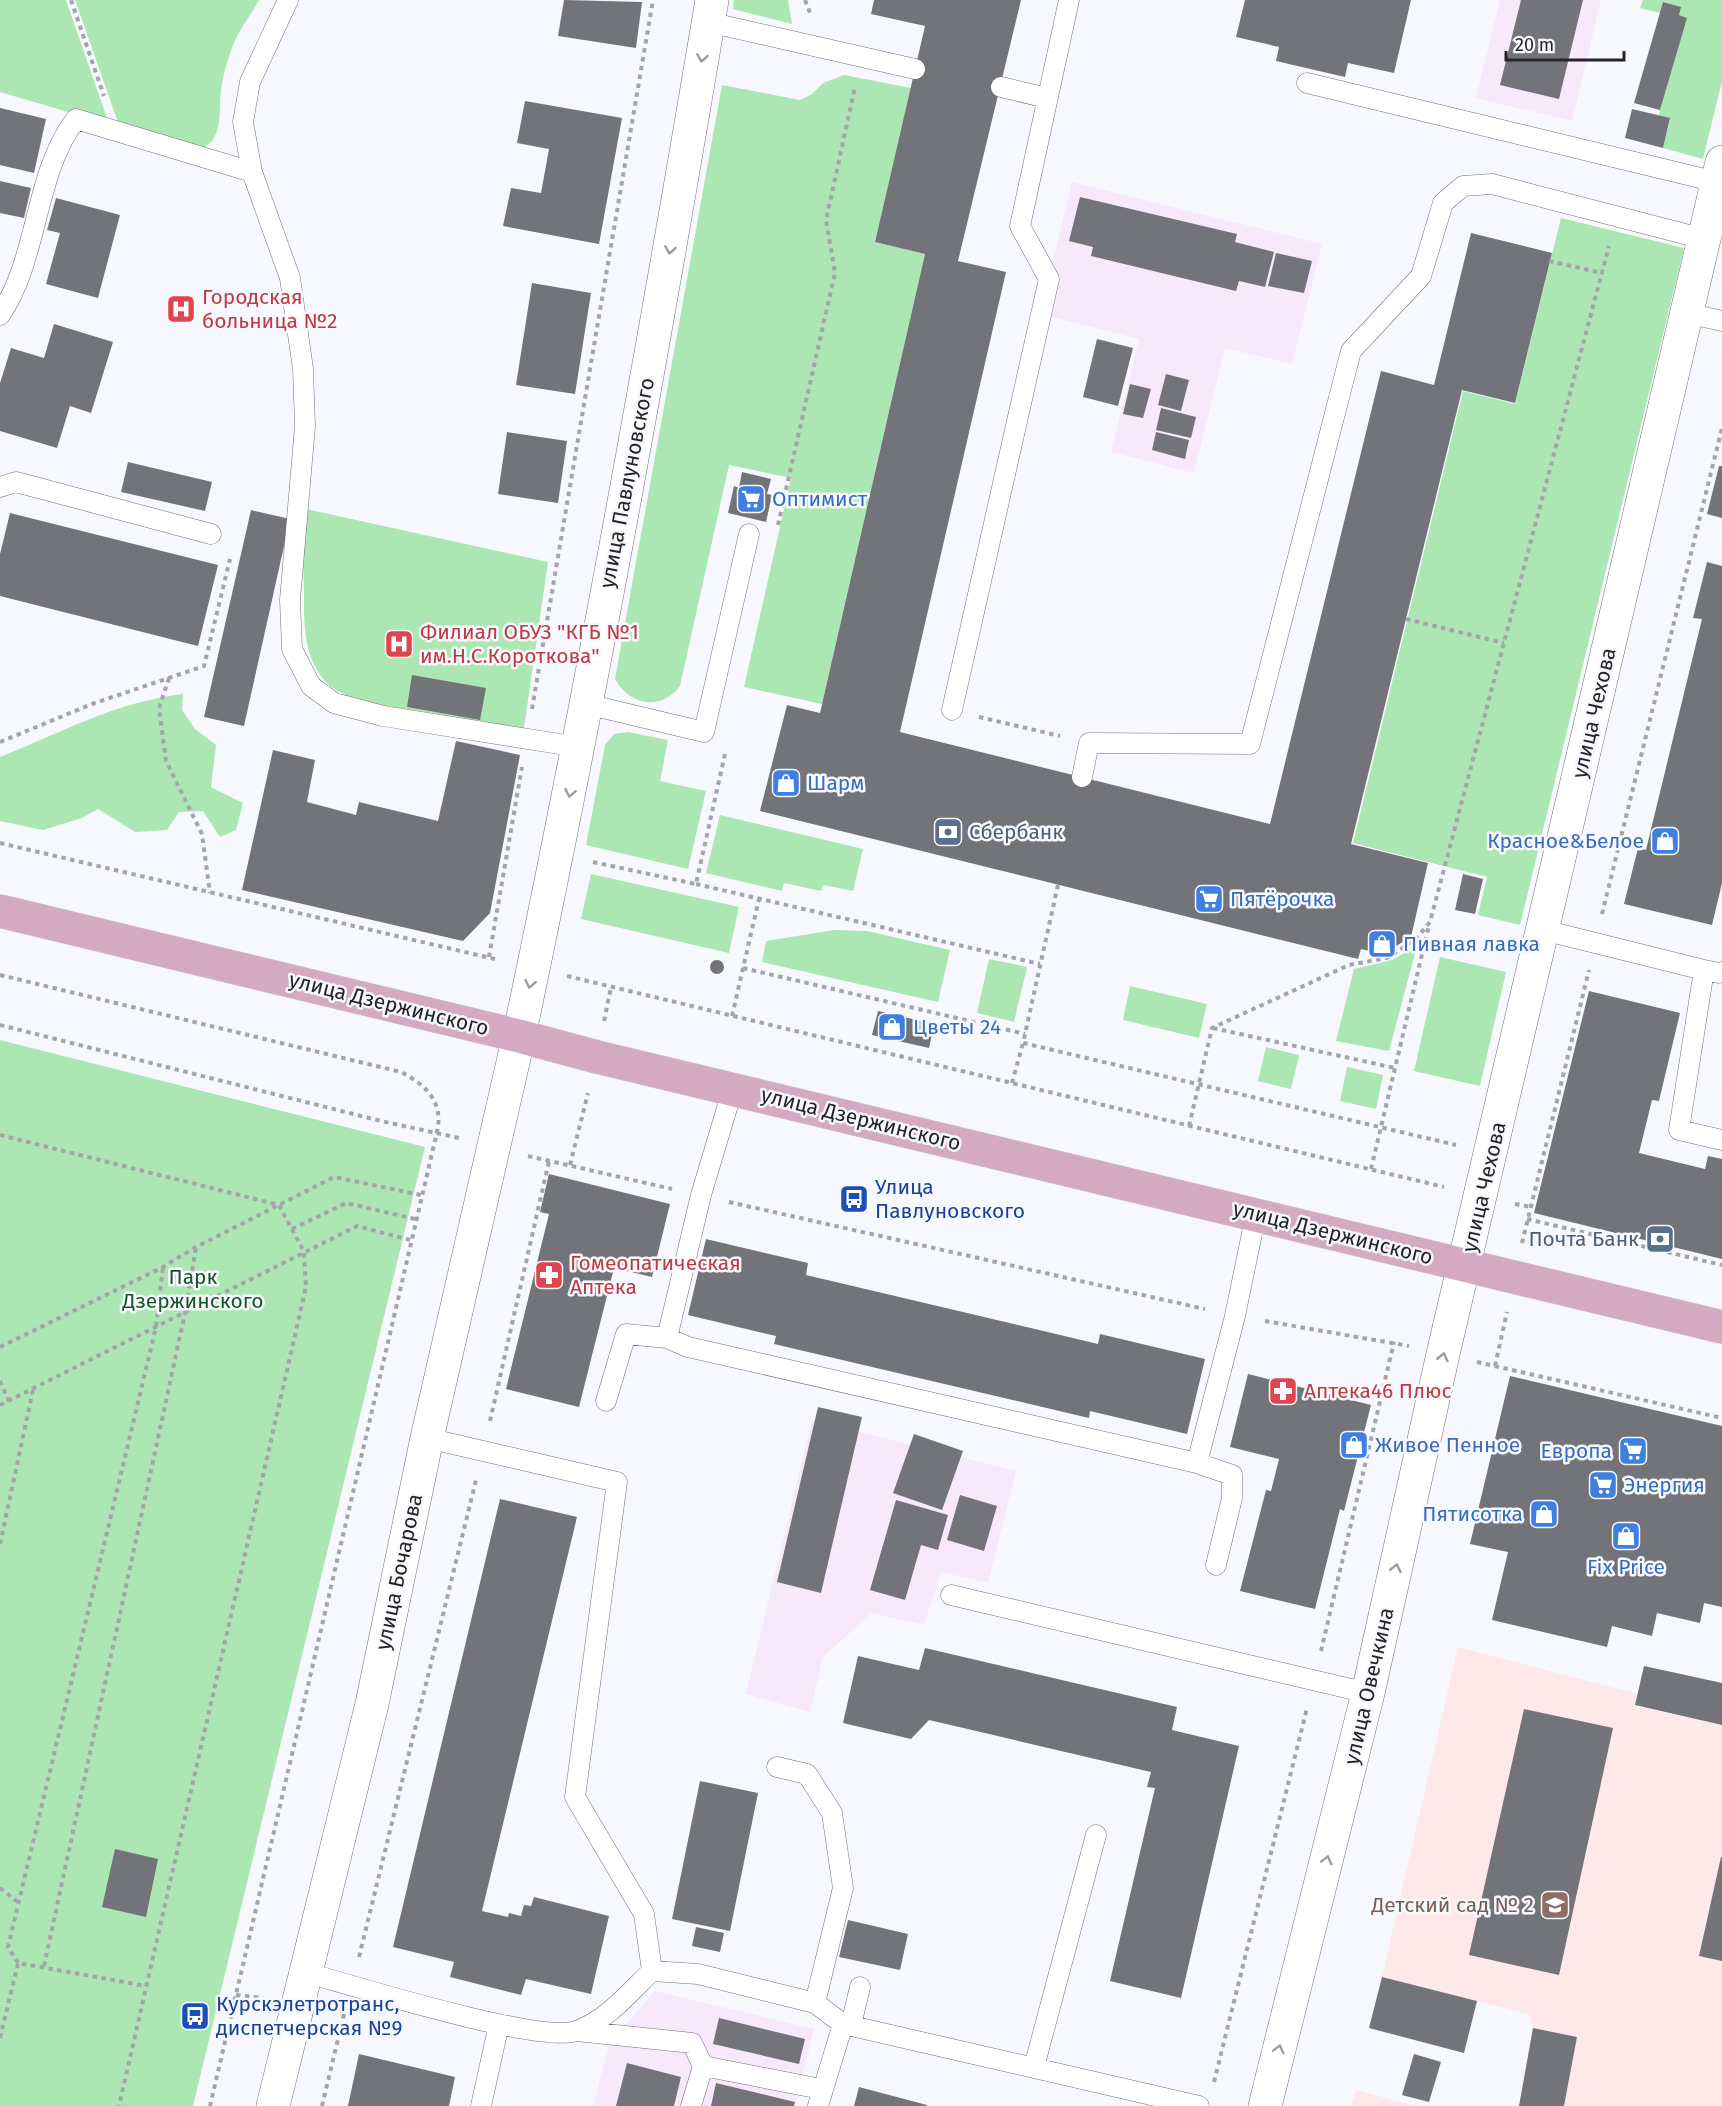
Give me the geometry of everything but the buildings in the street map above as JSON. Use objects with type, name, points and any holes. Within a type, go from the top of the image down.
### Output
[{"type":"main road","name":"улица Дзержинского","points":[[0,910],[519,1036],[597,1058],[733,1088],[1722,1327]]},
{"type":"street","name":"улица Павлуновского","points":[[519,1036],[579,747],[665,283],[710,11]]},
{"type":"street","name":"улица Чехова","points":[[1465,1265],[1720,172]]},
{"type":"street","name":"улица Бочарова","points":[[273,2106],[304,1972],[372,1704],[427,1438],[519,1036]]},
{"type":"street","name":"улица Овечкина","points":[[1265,2106],[1368,1693],[1465,1265]]},
{"type":"lane","points":[[288,0],[250,82],[243,122],[252,172],[290,278],[303,369],[304,426],[290,600],[292,649],[311,686],[334,703],[383,716],[579,747]]},
{"type":"lane","points":[[952,710],[1049,279],[1020,226],[1069,0]]},
{"type":"lane","points":[[710,11],[915,69]]},
{"type":"lane","points":[[1307,83],[1720,172]]},
{"type":"lane","points":[[1001,87],[1047,98]]},
{"type":"lane","points":[[0,315],[26,254],[62,137],[76,119],[252,172]]},
{"type":"lane","points":[[1082,777],[1089,744],[1250,744],[1351,351],[1421,276],[1443,203],[1463,186],[1492,184],[1704,239]]},
{"type":"lane","points":[[1687,313],[1722,321]]},
{"type":"lane","points":[[0,487],[16,482],[211,534]]},
{"type":"lane","points":[[586,704],[704,732],[749,534]]},
{"type":"lane","points":[[1543,930],[1713,971],[1679,1130],[1722,1140]]},
{"type":"lane","points":[[667,1338],[701,1195],[733,1088]]},
{"type":"lane","points":[[1197,1463],[1234,1316],[1256,1214]]},
{"type":"lane","points":[[606,1401],[626,1334],[667,1338],[688,1347],[1197,1463],[1232,1475],[1232,1498],[1216,1565]]},
{"type":"lane","points":[[427,1438],[617,1482],[575,1797],[644,1914],[652,1971]]},
{"type":"lane","points":[[951,1595],[1368,1693]]},
{"type":"lane","points":[[777,1767],[807,1774],[832,1813],[843,1888],[815,2003]]},
{"type":"lane","points":[[1034,2067],[1096,1835]]},
{"type":"lane","points":[[577,2031],[609,2012],[652,1971],[698,1974],[815,2003],[847,2025],[1199,2106]]},
{"type":"lane","points":[[304,1972],[499,2024],[557,2035],[577,2031],[692,2043],[703,2066],[691,2106]]},
{"type":"lane","points":[[703,2066],[819,2098],[860,1987]]},
{"type":"lane","points":[[481,2106],[499,2024]]},
{"type":"path","points":[[71,0],[117,131]]},
{"type":"path","points":[[489,958],[653,0]]},
{"type":"path","points":[[1371,1169],[1430,922],[1617,217]]},
{"type":"path","points":[[1549,261],[1602,273]]},
{"type":"path","points":[[1495,1366],[1527,1219],[1722,428]]},
{"type":"path","points":[[0,742],[92,704],[204,666],[231,555],[211,534]]},
{"type":"path","points":[[1406,619],[1504,643]]},
{"type":"path","points":[[168,678],[159,708],[166,760],[202,834],[210,893]]},
{"type":"path","points":[[990,719],[1089,744]]},
{"type":"path","points":[[0,843],[1530,1207]]},
{"type":"path","points":[[696,884],[1040,964]]},
{"type":"path","points":[[1012,1083],[1058,885]]},
{"type":"path","points":[[732,1016],[759,899]]},
{"type":"path","points":[[1212,1028],[1349,965],[1387,958],[1415,940],[1430,922]]},
{"type":"path","points":[[743,968],[1024,1034]]},
{"type":"path","points":[[0,975],[402,1072],[430,1092],[438,1109],[437,1132],[210,2106]]},
{"type":"path","points":[[0,1025],[549,1161],[1234,1316],[1394,1342],[1722,1418]]},
{"type":"path","points":[[1212,1028],[1395,1068]]},
{"type":"path","points":[[1189,1126],[1212,1028]]},
{"type":"path","points":[[1023,1043],[1492,1153]]},
{"type":"path","points":[[0,1135],[279,1205],[304,1252],[306,1287],[119,2106]]},
{"type":"path","points":[[322,2106],[483,1451],[549,1161]]},
{"type":"path","points":[[0,1347],[163,1267],[196,1247],[334,1177],[421,1195]]},
{"type":"path","points":[[292,1229],[346,1203],[415,1219]]},
{"type":"path","points":[[1527,1219],[1722,1265]]},
{"type":"path","points":[[0,1405],[357,1226],[410,1240]]},
{"type":"path","points":[[44,1966],[185,1313],[196,1247]]},
{"type":"path","points":[[0,2038],[18,1963],[8,1947],[156,1327],[163,1267]]},
{"type":"path","points":[[1213,2083],[1314,1680],[1394,1342]]},
{"type":"path","points":[[0,1381],[9,1401]]},
{"type":"path","points":[[0,1544],[33,1389]]},
{"type":"path","points":[[0,1888],[19,1903]]},
{"type":"path","points":[[18,1963],[146,1986]]},
{"type":"shaded area","points":[[1500,0],[1601,0],[1572,121],[1476,98]]},
{"type":"shaded area","points":[[1072,182],[1322,244],[1292,364],[1225,348],[1194,473],[1111,452],[1139,339],[1040,314]]},
{"type":"shaded area","points":[[812,1420],[1016,1471],[988,1583],[941,1572],[924,1625],[872,1613],[823,1657],[810,1712],[746,1694]]},
{"type":"shaded area","name":"Детский сад № 2","points":[[1458,1647],[1638,1694],[1635,1706],[1722,1725],[1722,1853],[1699,1955],[1722,1961],[1722,2106],[1519,2106],[1533,2028],[1529,2014],[1382,1977]]},
{"type":"shaded area","points":[[655,1991],[814,2029],[795,2106],[593,2106],[610,2043]]},
{"type":"shaded area","points":[[1356,2090],[1415,2106],[1351,2106]]},
{"type":"green space","points":[[0,0],[66,0],[109,124],[0,92]]},
{"type":"green space","points":[[75,0],[259,0],[238,34],[227,62],[221,91],[218,126],[212,141],[197,151],[120,128]]},
{"type":"green space","points":[[734,0],[788,0],[792,24],[733,9]]},
{"type":"green space","points":[[1643,0],[1722,0],[1722,81],[1703,159],[1663,148],[1670,119],[1659,116],[1686,18],[1679,15],[1680,7],[1663,2],[1660,13],[1640,8]]},
{"type":"green space","points":[[844,75],[911,88],[875,242],[925,254],[822,704],[744,687],[791,478],[729,465],[680,686],[672,694],[655,702],[637,700],[621,688],[615,679],[722,85],[800,100],[812,94],[823,83]]},
{"type":"green space","points":[[1561,218],[1684,248],[1520,925],[1478,915],[1487,877],[1353,843],[1463,391],[1515,404]]},
{"type":"green space","points":[[306,509],[548,562],[524,728],[449,719],[389,708],[340,692],[326,682],[318,672],[306,639],[303,550]]},
{"type":"green space","points":[[183,694],[182,710],[195,729],[216,745],[211,787],[243,803],[236,830],[220,837],[203,811],[179,812],[167,830],[135,832],[98,809],[82,818],[43,830],[0,821],[0,757],[112,711],[158,698]]},
{"type":"green space","points":[[628,732],[668,740],[660,781],[706,791],[688,869],[586,845],[605,745],[614,734]]},
{"type":"green space","points":[[720,815],[863,849],[853,891],[823,885],[821,891],[784,883],[782,891],[706,873]]},
{"type":"green space","points":[[591,874],[739,907],[729,953],[581,919]]},
{"type":"green space","points":[[834,930],[867,931],[950,950],[938,1002],[762,962],[766,941]]},
{"type":"green space","points":[[1417,946],[1389,1051],[1336,1041],[1354,969],[1392,960]]},
{"type":"green space","points":[[1440,957],[1506,972],[1480,1086],[1414,1071]]},
{"type":"green space","points":[[989,959],[1027,967],[1014,1022],[977,1013]]},
{"type":"green space","points":[[1130,986],[1207,1004],[1199,1038],[1123,1020]]},
{"type":"green space","name":"Парк Дзержинского","points":[[0,1040],[425,1147],[193,2106],[0,2106]]},
{"type":"green space","points":[[1266,1047],[1299,1055],[1291,1089],[1258,1081]]},
{"type":"green space","points":[[1347,1067],[1383,1075],[1376,1109],[1340,1101]]},
{"type":"place","name":"Городская больница №2","points":[[181,309]]},
{"type":"place","name":"Оптимист","points":[[751,499]]},
{"type":"place","name":"Филиал ОБУЗ \"КГБ №1 им.Н.С.Короткова\"","points":[[399,644]]},
{"type":"place","name":"Шарм","points":[[786,783]]},
{"type":"place","name":"Сбербанк","points":[[948,832]]},
{"type":"place","name":"Красное&Белое","points":[[1665,841]]},
{"type":"place","name":"Пятёрочка","points":[[1209,899]]},
{"type":"place","name":"Пивная лавка","points":[[1382,944]]},
{"type":"place","name":"Цветы 24","points":[[892,1027]]},
{"type":"place","name":"Улица Павлуновского","points":[[854,1199]]},
{"type":"place","name":"Почта Банк","points":[[1660,1239]]},
{"type":"place","name":"Гомеопатическая Аптека","points":[[549,1275]]},
{"type":"place","name":"Аптека46 Плюс","points":[[1283,1391]]},
{"type":"place","name":"Живое Пенное","points":[[1354,1445]]},
{"type":"place","name":"Европа","points":[[1633,1451]]},
{"type":"place","name":"Энергия","points":[[1603,1485]]},
{"type":"place","name":"Пятисотка","points":[[1544,1514]]},
{"type":"place","name":"Fix Price","points":[[1626,1536]]},
{"type":"place","name":"Детский сад № 2","points":[[1555,1905]]},
{"type":"place","name":"Курскэлетротранс, диспетчерская №9","points":[[195,2016]]}]
